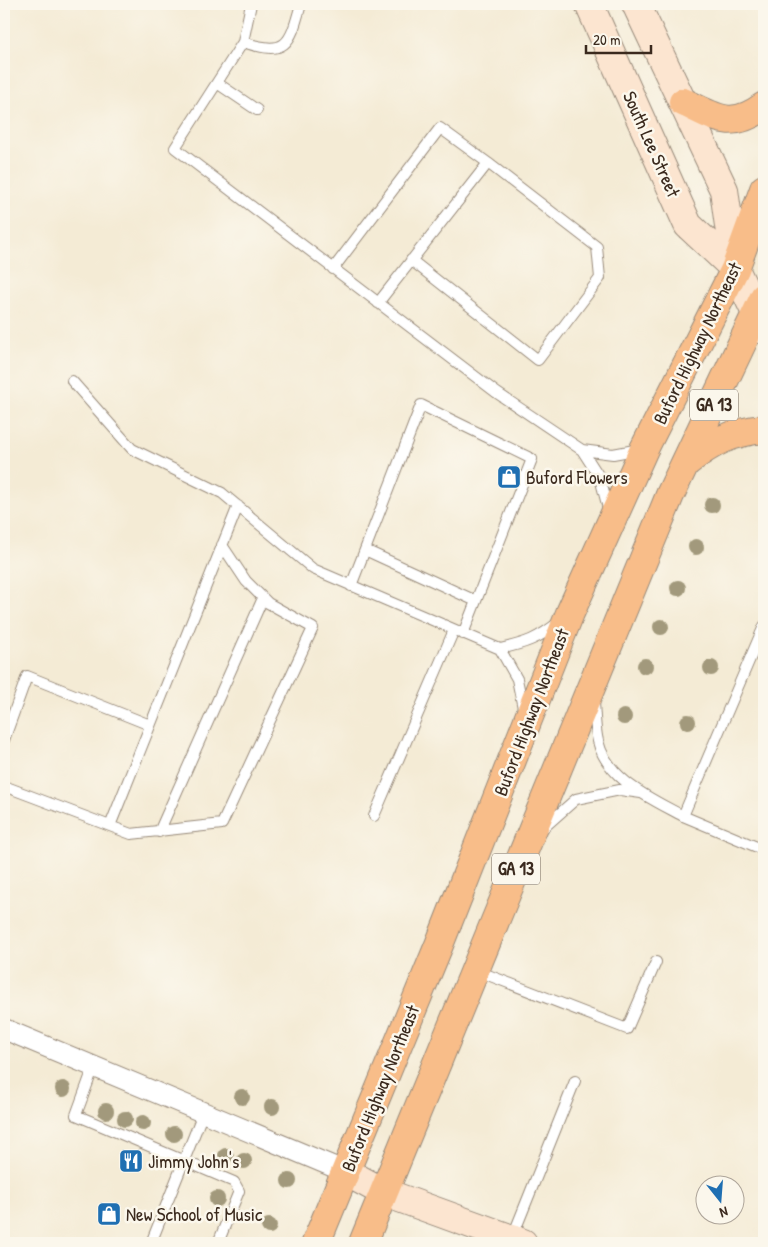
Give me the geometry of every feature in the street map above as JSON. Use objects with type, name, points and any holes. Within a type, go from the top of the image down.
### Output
[{"type":"main road","name":"South Lee Street","points":[[589,4],[688,225],[735,269],[762,314]]},
{"type":"main road","name":"South Lee Street","points":[[636,4],[724,190],[735,269]]},
{"type":"main road","points":[[683,102],[725,121],[752,115],[764,106]]},
{"type":"main road","name":"Buford Highway Northeast","points":[[316,1243],[526,727],[570,612],[644,449],[735,269],[764,189]]},
{"type":"main road","name":"GA 13","points":[[363,1243],[670,495],[762,314]]},
{"type":"main road","points":[[686,463],[708,446],[742,431],[764,430]]},
{"type":"main road","points":[[346,1172],[383,1192],[514,1242]]},
{"type":"street","points":[[4,1029],[346,1172]]},
{"type":"lane","points":[[251,4],[244,42],[174,148],[497,393],[582,450],[600,478],[612,520]]},
{"type":"lane","points":[[244,42],[265,50],[282,46],[292,36],[301,4]]},
{"type":"lane","points":[[217,83],[256,110]]},
{"type":"lane","points":[[333,269],[440,128],[597,247],[600,278],[538,360],[411,260]]},
{"type":"lane","points":[[378,303],[488,163]]},
{"type":"lane","points":[[72,381],[132,449],[222,494],[313,569],[500,649],[528,643],[544,634],[570,612]]},
{"type":"lane","points":[[351,586],[421,405],[532,459],[476,601],[458,632],[374,816]]},
{"type":"lane","points":[[582,450],[613,454],[644,449]]},
{"type":"lane","points":[[110,826],[238,506]]},
{"type":"lane","points":[[4,786],[131,834],[222,824],[313,628],[263,598],[246,581],[222,545]]},
{"type":"lane","points":[[365,550],[476,601]]},
{"type":"lane","points":[[158,832],[263,598]]},
{"type":"lane","points":[[684,816],[760,649],[764,626]]},
{"type":"lane","points":[[500,649],[517,679],[526,727]]},
{"type":"lane","points":[[4,740],[27,676],[150,725]]},
{"type":"lane","points":[[592,684],[598,742],[605,760],[615,772],[641,793],[684,816],[764,850]]},
{"type":"lane","points":[[527,842],[576,799],[620,790],[641,793]]},
{"type":"lane","points":[[474,970],[627,1029],[656,962]]},
{"type":"lane","points":[[94,1066],[76,1115],[234,1182],[239,1191],[218,1243]]},
{"type":"lane","points":[[514,1242],[575,1081]]},
{"type":"lane","points":[[151,1243],[203,1112]]},
{"type":"place","name":"Buford Flowers","points":[[509,477]]},
{"type":"place","name":"Jimmy John's","points":[[131,1161]]},
{"type":"place","name":"New School of Music","points":[[109,1214]]}]
